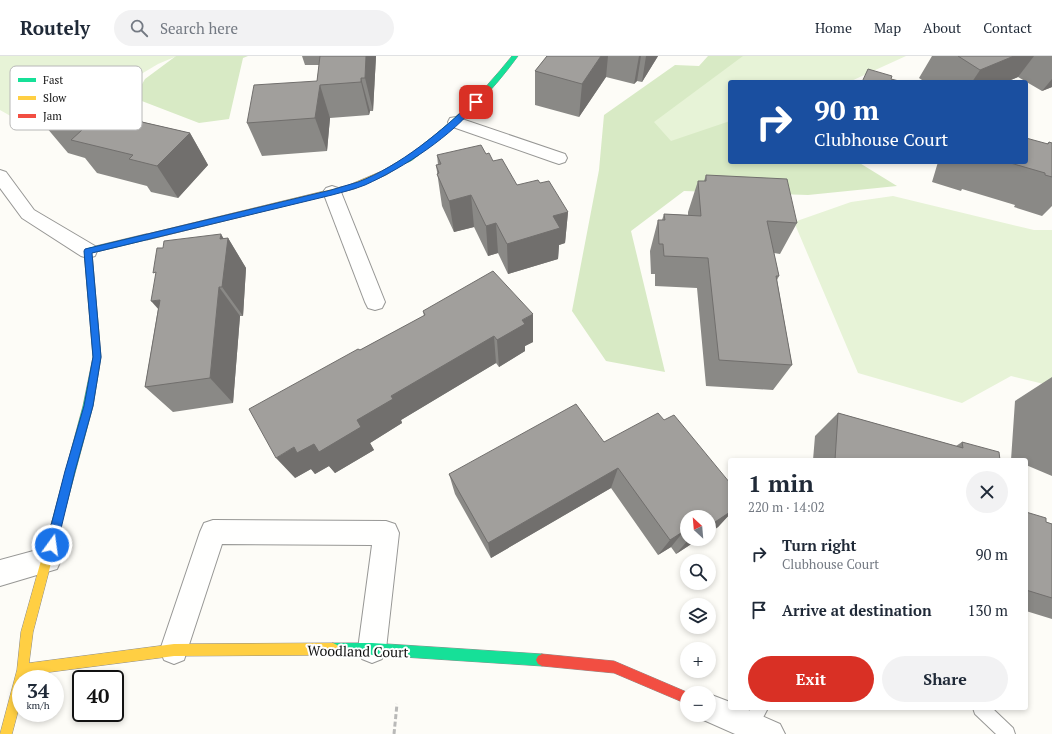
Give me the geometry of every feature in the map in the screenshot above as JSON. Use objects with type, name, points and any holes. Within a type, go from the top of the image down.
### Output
[{"type":"street","points":[[0,176],[28,214],[88,251],[332,192],[362,183],[393,167],[425,147],[456,122],[496,82],[515,56]]},
{"type":"street","points":[[456,122],[559,158]]},
{"type":"street","points":[[332,192],[375,302]]},
{"type":"street","points":[[23,670],[27,632],[48,560],[88,406],[97,357],[88,251]]},
{"type":"street","points":[[174,650],[214,532],[386,533],[372,650]]},
{"type":"street","points":[[0,572],[48,560]]},
{"type":"street","name":"Woodland Court","points":[[23,670],[174,650],[372,650],[494,656],[614,666],[680,695]]},
{"type":"street","points":[[716,710],[760,722]]},
{"type":"street","points":[[6,734],[12,711]]},
{"type":"lane","points":[[983,710],[1007,734]]},
{"type":"path","points":[[394,734],[397,704]]},
{"type":"green space","points":[[0,56],[177,56],[158,64],[142,74],[142,66],[10,66],[10,116],[0,110]]},
{"type":"green space","points":[[176,56],[248,56],[243,58],[229,119],[199,123],[142,101],[142,84],[145,79]]},
{"type":"green space","points":[[708,56],[743,56],[654,122],[671,141],[728,122],[728,164],[861,164],[897,186],[808,195],[684,191],[631,231],[665,372],[606,361],[572,311],[599,170],[604,115],[675,65],[699,66]]},
{"type":"green space","points":[[725,56],[906,56],[853,80],[728,80],[728,141],[669,159],[643,111]]},
{"type":"green space","points":[[893,196],[1034,230],[1052,230],[1052,386],[1011,376],[962,403],[858,373],[794,222],[851,202]]},
{"type":"building","points":[[320,56],[366,56],[365,78],[361,78],[361,82],[320,85],[315,118],[247,123],[254,85],[317,81]]},
{"type":"building","points":[[547,56],[601,56],[582,84],[535,71]]},
{"type":"building","points":[[958,56],[1014,56],[980,70]]},
{"type":"building","points":[[868,69],[892,76],[891,79],[895,80],[863,80]]},
{"type":"building","points":[[142,122],[190,133],[157,166],[129,159],[133,155],[71,140],[82,130],[142,130]]},
{"type":"building","points":[[1028,139],[1048,144],[1049,142],[1052,143],[1052,177],[1045,175],[1045,173],[1014,164],[1028,164]]},
{"type":"building","points":[[481,145],[486,154],[489,153],[493,161],[502,159],[517,185],[538,180],[540,183],[549,181],[568,212],[553,216],[560,228],[507,244],[496,223],[486,226],[471,195],[449,201],[437,174],[439,173],[436,165],[441,164],[437,155]]},
{"type":"building","points":[[706,175],[787,179],[797,223],[767,221],[779,276],[776,276],[792,365],[719,360],[708,258],[664,256],[663,244],[659,244],[658,220],[665,220],[664,214],[701,216],[698,181],[706,181]]},
{"type":"building","points":[[221,234],[220,239],[228,238],[222,287],[219,287],[210,378],[145,387],[160,300],[151,301],[156,272],[153,273],[157,248],[163,248],[164,241]]},
{"type":"building","points":[[493,271],[533,314],[522,320],[525,324],[497,340],[494,336],[391,396],[393,399],[357,420],[361,427],[319,452],[314,444],[297,453],[294,447],[276,458],[249,409],[358,349],[360,350],[425,315],[423,311]]},
{"type":"building","points":[[576,404],[604,442],[658,413],[664,420],[674,415],[728,481],[728,513],[716,521],[716,510],[680,510],[680,534],[670,540],[618,468],[488,543],[449,474]]},
{"type":"building","points":[[838,413],[963,448],[962,442],[999,452],[1000,458],[835,458]]},
{"type":"building","points":[[1028,513],[1046,518],[1046,522],[1052,524],[1052,598],[1028,591]]},
{"type":"traffic: fast","points":[[405,161],[436,139],[451,126],[491,86],[515,56]]},
{"type":"traffic: fast","points":[[56,525],[88,406],[97,357],[88,251],[147,237]]},
{"type":"traffic: fast","points":[[333,649],[372,649],[542,660]]},
{"type":"traffic: slow","points":[[147,237],[351,187],[384,173],[405,161]]},
{"type":"traffic: slow","points":[[6,734],[23,670],[27,632],[56,525]]},
{"type":"traffic: slow","points":[[23,670],[174,650],[333,649]]},
{"type":"traffic: jam","points":[[542,660],[614,667],[680,695]]},
{"type":"route","points":[[52,545],[88,406],[97,357],[88,251],[332,192],[362,183],[393,167],[425,147],[456,122],[476,102]]}]
